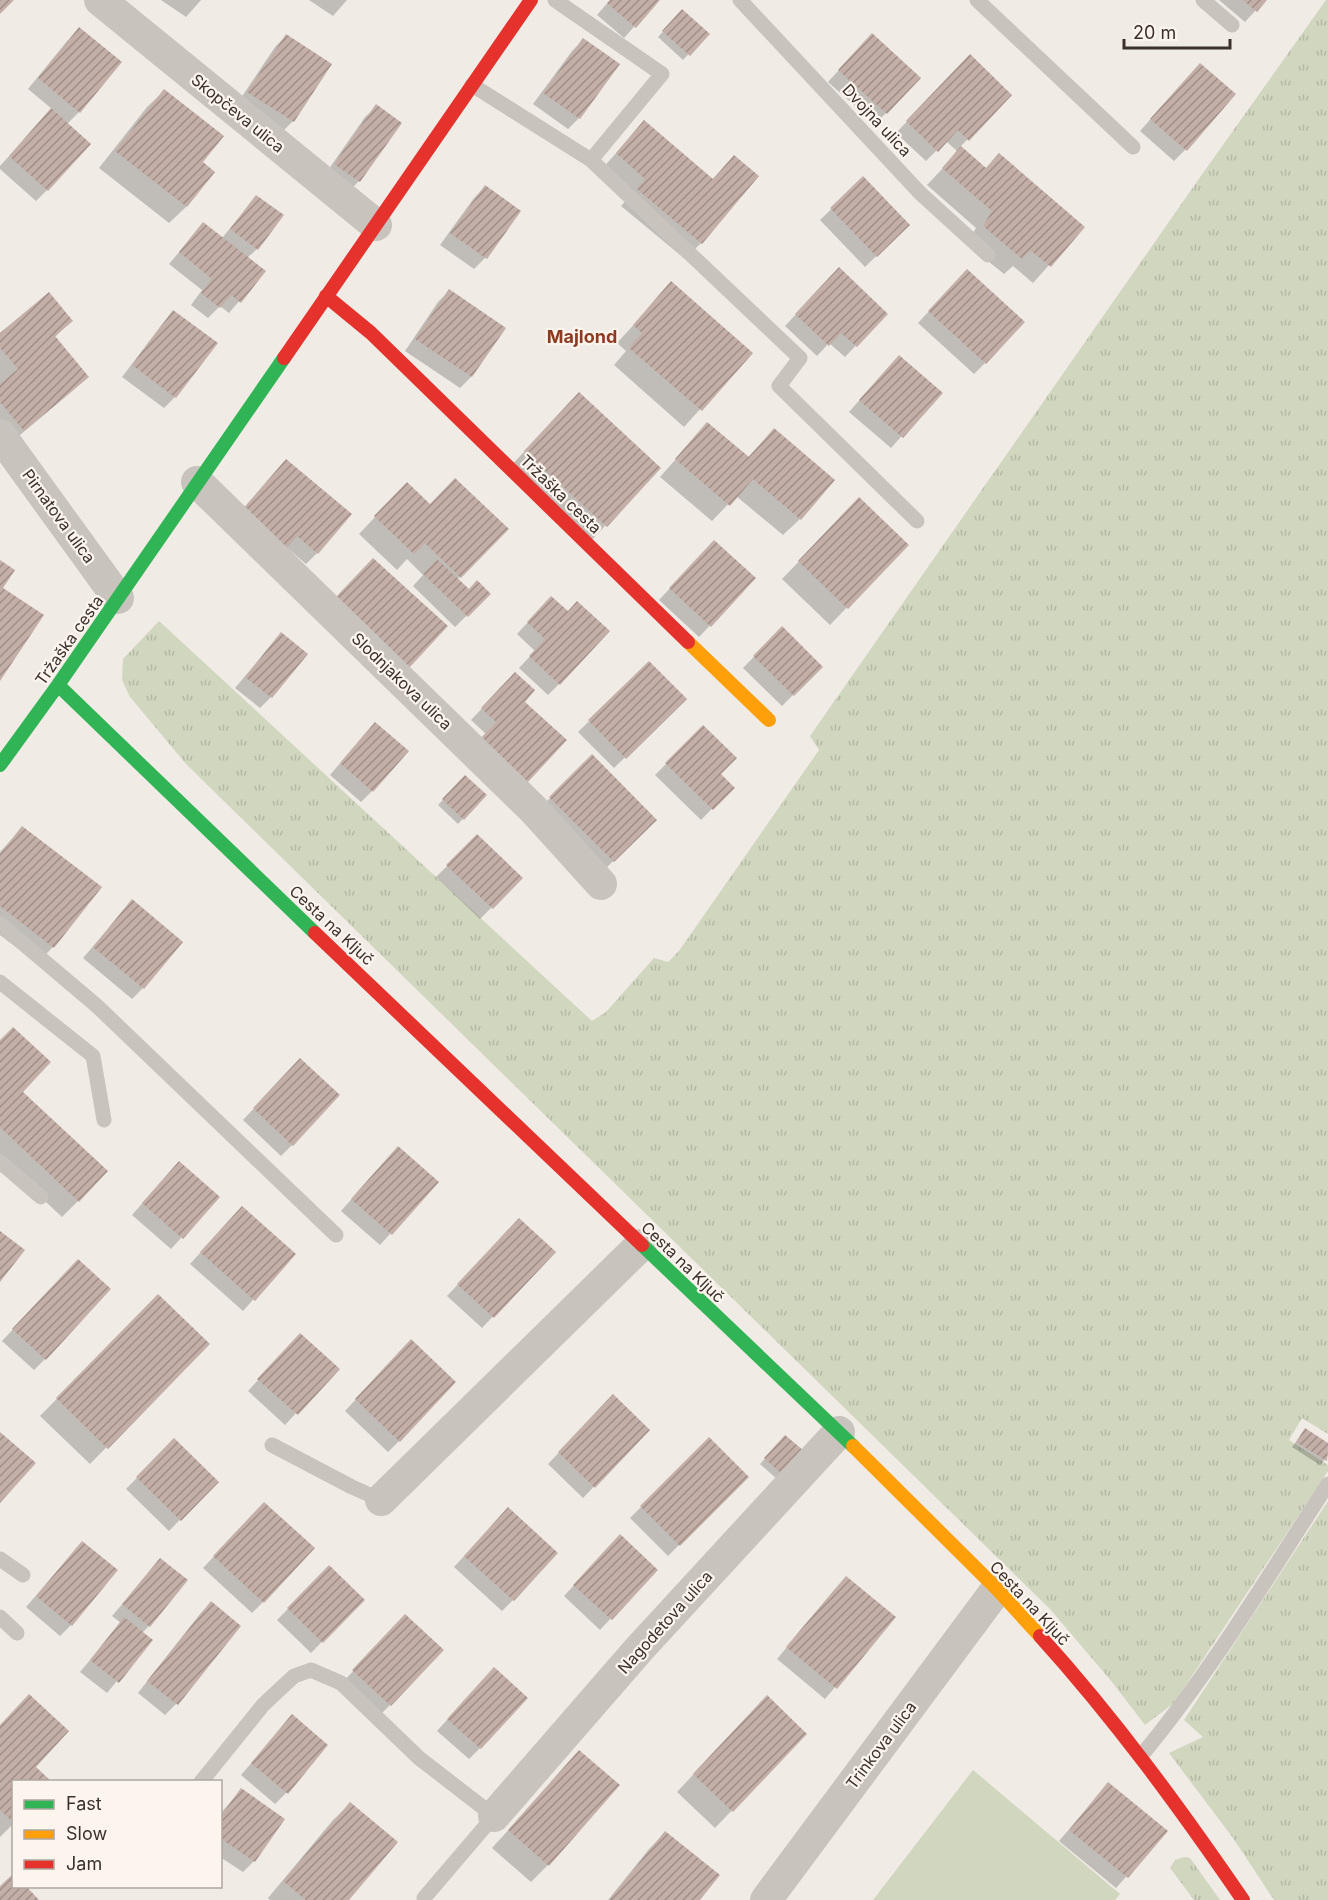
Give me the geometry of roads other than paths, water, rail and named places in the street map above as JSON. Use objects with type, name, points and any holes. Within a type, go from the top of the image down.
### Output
[{"type":"street","name":"Skopčeva ulica","points":[[100,0],[376,225]]},
{"type":"street","name":"Tržaška cesta","points":[[0,765],[58,685],[531,0]]},
{"type":"street","name":"Tržaška cesta","points":[[326,296],[371,333],[769,720]]},
{"type":"street","name":"Pirnatova ulica","points":[[0,435],[118,598]]},
{"type":"street","name":"Slodnjakova ulica","points":[[197,482],[534,810],[601,884]]},
{"type":"street","name":"Cesta na Ključ","points":[[58,685],[839,1432],[997,1589],[1081,1682],[1141,1756],[1243,1900]]},
{"type":"street","points":[[381,1500],[641,1245]]},
{"type":"street","name":"Nagodetova ulica","points":[[494,1816],[639,1648],[839,1432]]},
{"type":"street","name":"Trinkova ulica","points":[[766,1900],[997,1589]]},
{"type":"lane","points":[[555,0],[662,74],[591,160]]},
{"type":"lane","points":[[977,0],[1133,147]]},
{"type":"lane","points":[[1203,0],[1232,25]]},
{"type":"lane","name":"Dvojna ulica","points":[[745,1],[920,193],[988,255]]},
{"type":"lane","points":[[472,85],[591,160],[800,358],[780,386],[917,521]]},
{"type":"lane","points":[[0,924],[97,1006],[336,1235]]},
{"type":"lane","points":[[0,982],[93,1056],[104,1120]]},
{"type":"lane","points":[[0,1162],[41,1197]]},
{"type":"lane","points":[[272,1445],[381,1500]]},
{"type":"lane","points":[[1141,1756],[1171,1720],[1328,1484]]},
{"type":"lane","points":[[0,1559],[23,1575]]},
{"type":"lane","points":[[0,1617],[17,1633]]},
{"type":"lane","points":[[203,1780],[263,1705],[294,1676],[311,1670],[341,1683],[419,1758],[494,1816],[424,1898]]},
{"type":"district","name":"Majlond","points":[[582,337]]}]
